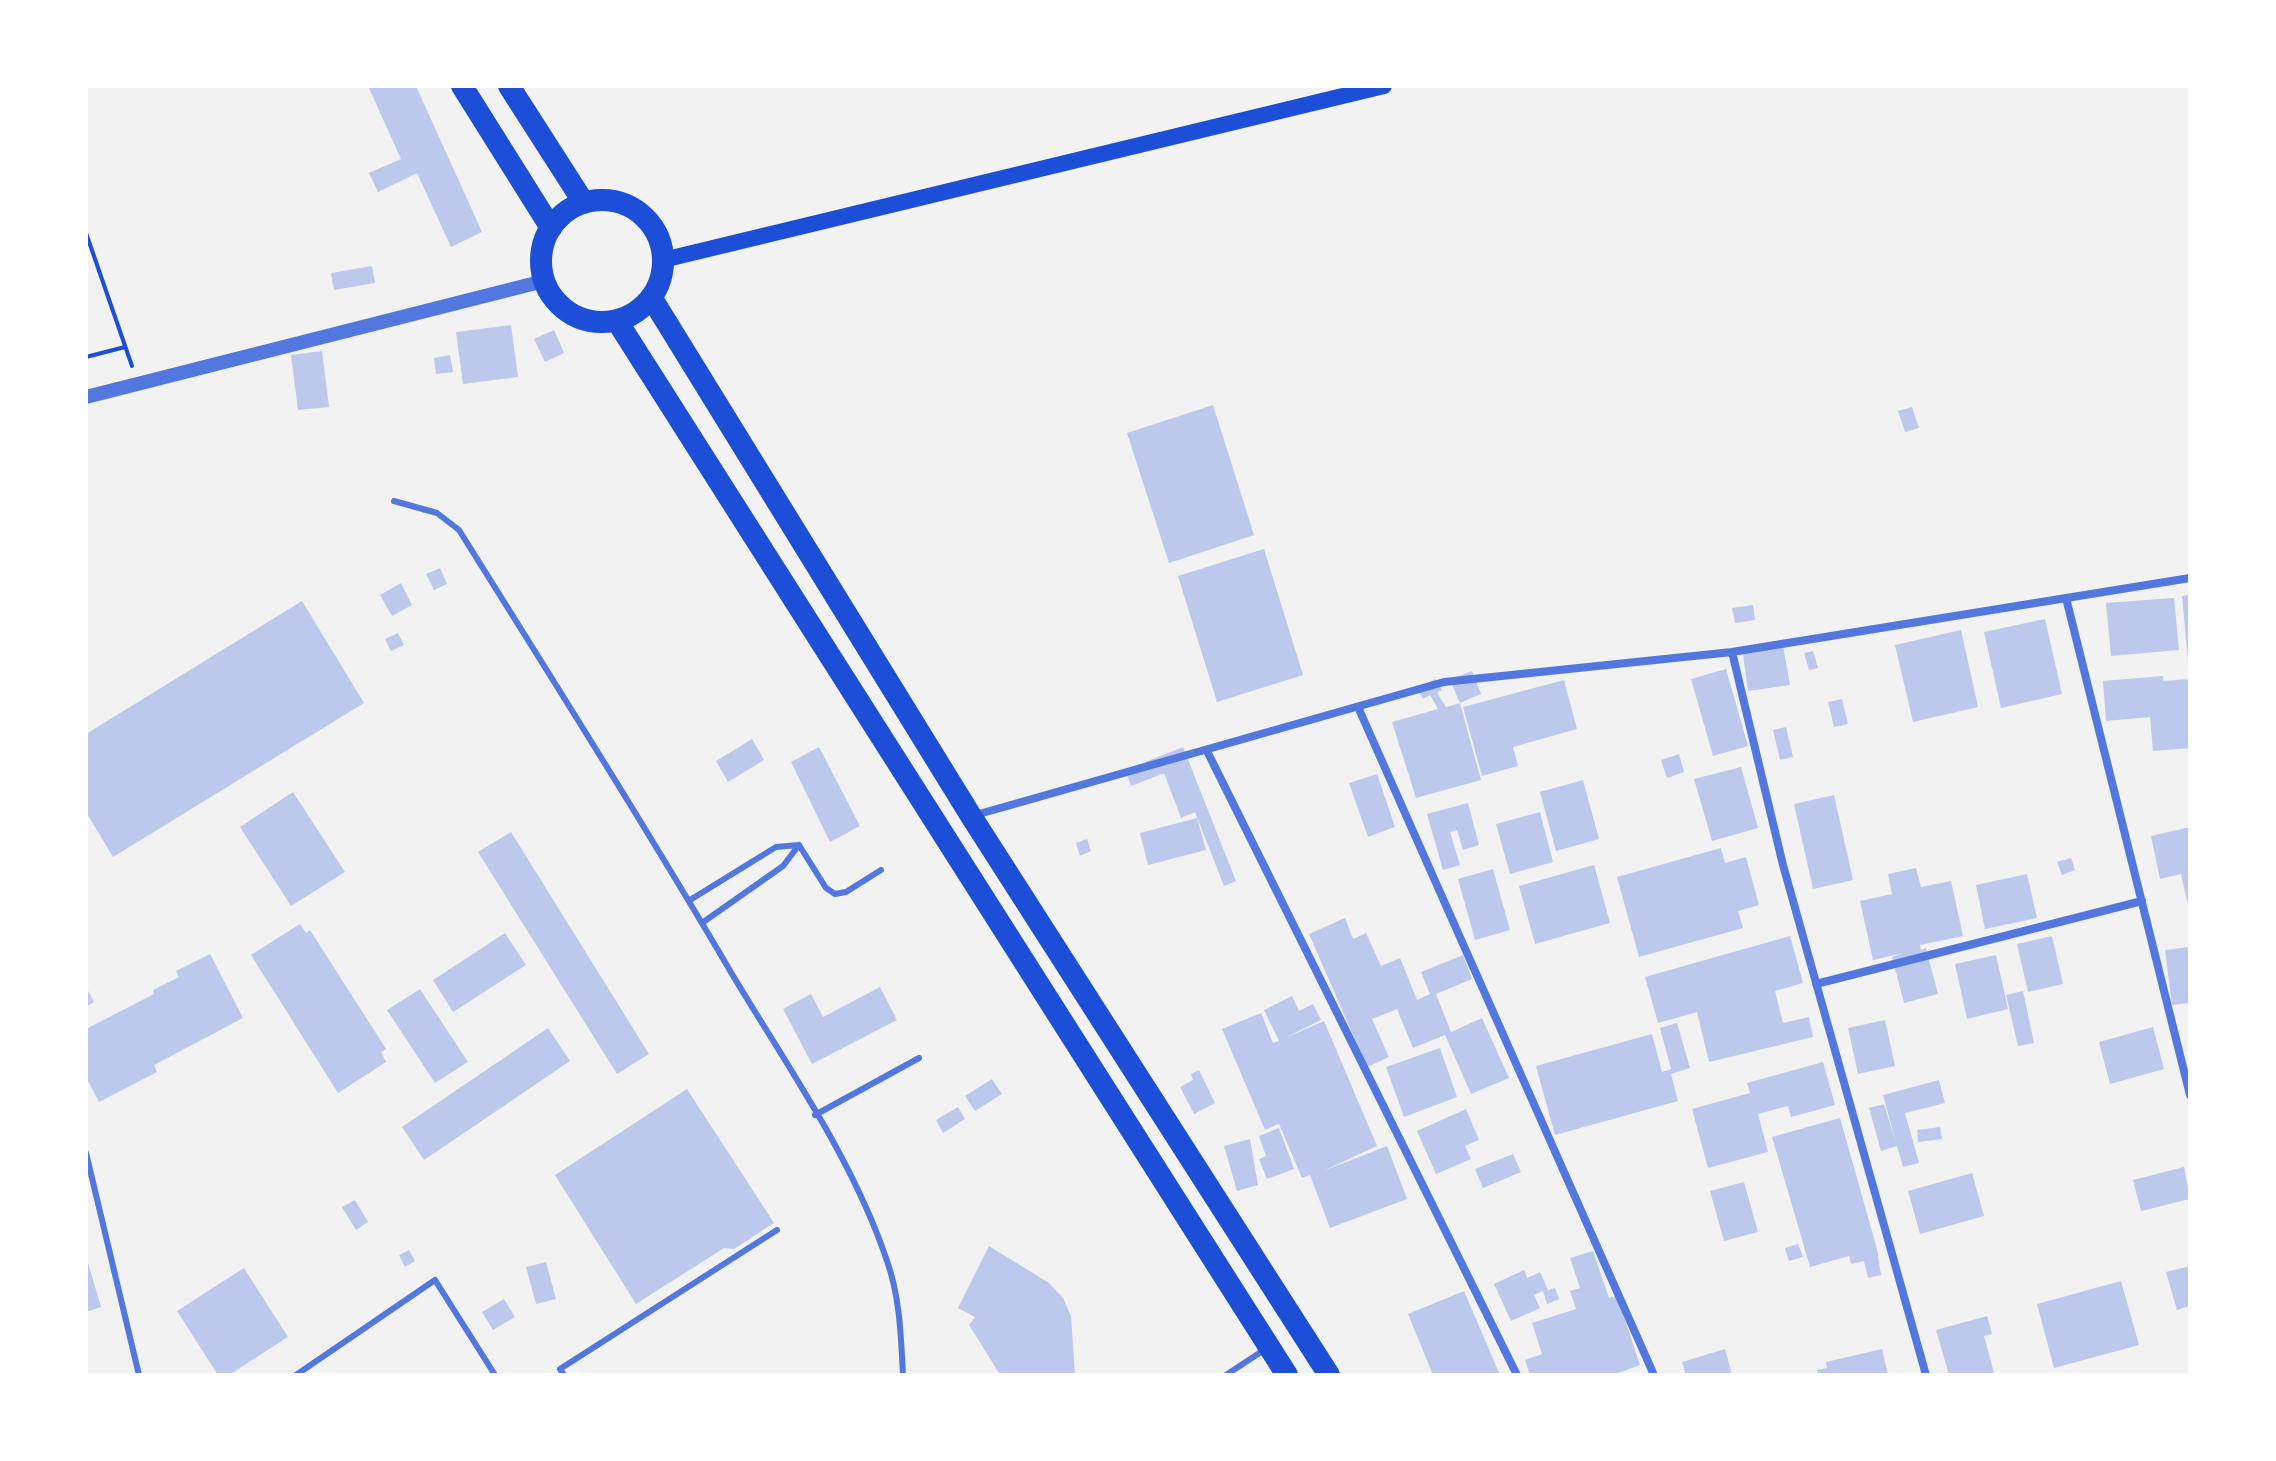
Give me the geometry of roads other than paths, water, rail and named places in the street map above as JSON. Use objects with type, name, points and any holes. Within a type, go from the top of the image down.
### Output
[{"type":"highway","points":[[462,86],[551,228]]},
{"type":"highway","points":[[509,86],[584,203]]},
{"type":"highway","points":[[611,201],[638,212],[656,233],[663,260],[662,273],[642,308],[617,321],[578,318],[557,303],[544,281],[541,254],[551,228],[565,213],[584,203],[611,201]]},
{"type":"highway","points":[[651,297],[971,816],[1329,1375]]},
{"type":"highway","points":[[617,321],[1287,1375]]},
{"type":"main road","points":[[663,260],[1384,86]]},
{"type":"street","points":[[86,397],[544,281]]},
{"type":"street","points":[[971,816],[1444,682],[1732,652],[2190,578]]},
{"type":"street","points":[[2066,598],[2190,1095]]},
{"type":"street","points":[[1732,652],[1783,865],[1926,1375]]},
{"type":"street","points":[[1358,707],[1654,1375]]},
{"type":"street","points":[[1207,751],[1517,1375]]},
{"type":"street","points":[[1816,984],[2142,901]]},
{"type":"lane","points":[[394,501],[437,513],[459,530],[690,900],[847,1170],[888,1263],[900,1323],[903,1375]]},
{"type":"lane","points":[[690,900],[776,847],[799,845]]},
{"type":"lane","points":[[799,845],[826,888],[835,894],[846,892],[881,870]]},
{"type":"lane","points":[[702,923],[787,862],[799,845]]},
{"type":"lane","points":[[815,1115],[919,1058]]},
{"type":"lane","points":[[86,1153],[139,1375]]},
{"type":"lane","points":[[564,1375],[560,1369],[777,1230]]},
{"type":"lane","points":[[296,1375],[435,1280],[495,1375]]},
{"type":"lane","points":[[1226,1375],[1270,1346]]}]
